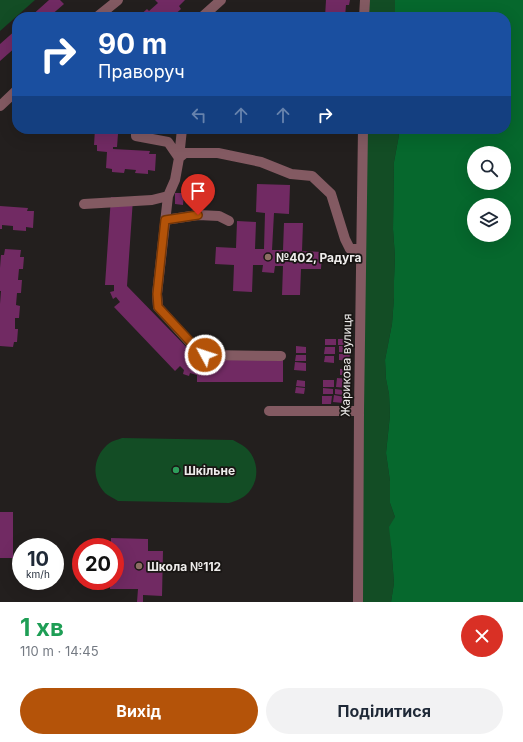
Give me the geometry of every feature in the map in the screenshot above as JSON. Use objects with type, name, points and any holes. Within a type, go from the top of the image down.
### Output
[{"type":"street","points":[[103,12],[118,0]]},
{"type":"street","points":[[208,12],[221,0]]},
{"type":"street","points":[[364,12],[365,0]]},
{"type":"street","points":[[0,106],[12,95]]},
{"type":"street","points":[[136,134],[136,136],[168,142],[179,158]]},
{"type":"street","points":[[181,134],[175,180],[168,196],[157,294],[158,307],[196,348],[205,355],[281,356]]},
{"type":"street","name":"Жарикова вулиця","points":[[358,602],[363,134]]},
{"type":"street","points":[[179,158],[184,153],[218,153],[261,162],[291,174],[312,176],[331,194],[345,239],[350,249],[361,249]]},
{"type":"street","points":[[84,204],[152,200],[168,196]]},
{"type":"street","points":[[165,220],[198,215],[219,216],[229,221]]},
{"type":"street","points":[[268,412],[359,410]]},
{"type":"green space","points":[[0,0],[35,0],[21,12],[12,12],[12,20],[0,31]]},
{"type":"green space","points":[[365,0],[395,0],[395,12],[364,12]]},
{"type":"green space","points":[[395,0],[523,0],[523,602],[391,602],[394,583],[389,527],[395,517],[390,503],[390,481],[386,453],[390,415],[385,360],[392,324],[394,298],[394,162],[398,134],[511,134],[511,12],[395,12]]},
{"type":"green space","points":[[363,134],[398,134],[394,162],[394,298],[392,324],[385,360],[390,415],[386,453],[390,481],[390,503],[395,517],[391,545],[394,583],[391,602],[358,602]]},
{"type":"green space","name":"Шкільне","points":[[122,438],[233,440],[242,445],[252,455],[256,467],[253,486],[247,494],[240,499],[229,503],[118,501],[106,494],[100,487],[97,481],[96,468],[102,450],[110,442]]},
{"type":"building","points":[[49,0],[60,0],[64,4],[55,12],[36,12]]},
{"type":"building","points":[[155,0],[185,0],[179,6],[181,9],[178,12],[144,12],[147,9],[149,11],[158,3]]},
{"type":"building","points":[[326,0],[350,0],[349,5],[346,5],[345,12],[325,12]]},
{"type":"building","points":[[12,33],[12,50],[0,61],[0,44]]},
{"type":"building","points":[[95,134],[118,134],[117,147],[113,147],[113,149],[150,151],[149,154],[156,154],[155,171],[148,170],[148,174],[135,173],[136,170],[125,169],[124,173],[112,172],[112,169],[106,168],[107,152],[97,151],[97,145],[94,145]]},
{"type":"building","points":[[257,184],[290,185],[289,214],[274,213],[272,250],[283,250],[284,223],[303,223],[302,251],[322,252],[321,269],[301,269],[300,295],[282,295],[283,266],[275,266],[274,273],[262,272],[263,265],[253,265],[252,292],[233,291],[234,265],[215,264],[216,247],[236,248],[237,221],[256,222],[255,249],[264,249],[265,213],[256,212]]},
{"type":"building","points":[[175,193],[184,193],[183,205],[175,204]]},
{"type":"building","points":[[111,197],[133,199],[127,286],[197,358],[283,359],[283,382],[197,382],[197,375],[190,373],[189,376],[183,374],[184,370],[180,366],[175,371],[114,307],[120,302],[116,297],[113,299],[110,292],[114,291],[114,285],[105,285]]},
{"type":"building","points":[[0,206],[28,208],[27,211],[34,211],[33,228],[26,227],[26,231],[13,230],[13,226],[2,225],[2,229],[0,229]]},
{"type":"building","points":[[5,249],[21,250],[20,257],[24,257],[23,269],[19,269],[18,280],[22,280],[21,293],[17,293],[16,305],[20,306],[19,318],[15,318],[15,329],[18,329],[17,342],[14,342],[13,347],[0,346],[0,268],[1,255],[4,255]]},
{"type":"building","points":[[325,339],[336,339],[336,345],[325,345]]},
{"type":"building","points":[[338,339],[347,339],[346,345],[338,345]]},
{"type":"building","points":[[296,346],[306,347],[306,353],[296,353]]},
{"type":"building","points":[[339,346],[349,346],[349,353],[339,352]]},
{"type":"building","points":[[325,347],[335,347],[335,354],[324,354]]},
{"type":"building","points":[[339,354],[350,354],[349,361],[339,360]]},
{"type":"building","points":[[296,355],[306,355],[306,361],[295,361]]},
{"type":"building","points":[[325,356],[334,356],[334,363],[324,362]]},
{"type":"building","points":[[295,362],[306,363],[306,371],[294,370]]},
{"type":"building","points":[[340,369],[350,369],[350,375],[340,375]]},
{"type":"building","points":[[337,378],[349,379],[348,388],[336,387]]},
{"type":"building","points":[[297,380],[305,381],[305,387],[296,386]]},
{"type":"building","points":[[323,380],[334,380],[334,387],[323,387]]},
{"type":"building","points":[[296,387],[305,388],[304,394],[295,393]]},
{"type":"building","points":[[323,388],[333,389],[333,394],[323,394]]},
{"type":"building","points":[[335,389],[343,390],[343,395],[335,394]]},
{"type":"building","points":[[334,395],[344,397],[343,403],[333,402]]},
{"type":"building","points":[[322,396],[332,396],[331,404],[322,404]]},
{"type":"building","points":[[0,512],[13,512],[12,558],[0,558]]},
{"type":"building","name":"Школа №112","points":[[124,538],[148,539],[148,551],[163,551],[162,596],[143,595],[143,602],[137,602],[138,589],[124,589]]},
{"type":"place","name":"№402, Радуга","points":[[268,257]]},
{"type":"place","name":"Шкільне","points":[[176,470]]},
{"type":"place","name":"Школа №112","points":[[139,566]]},
{"type":"route","points":[[198,215],[165,220],[157,294],[158,307],[196,348],[205,355]]}]
